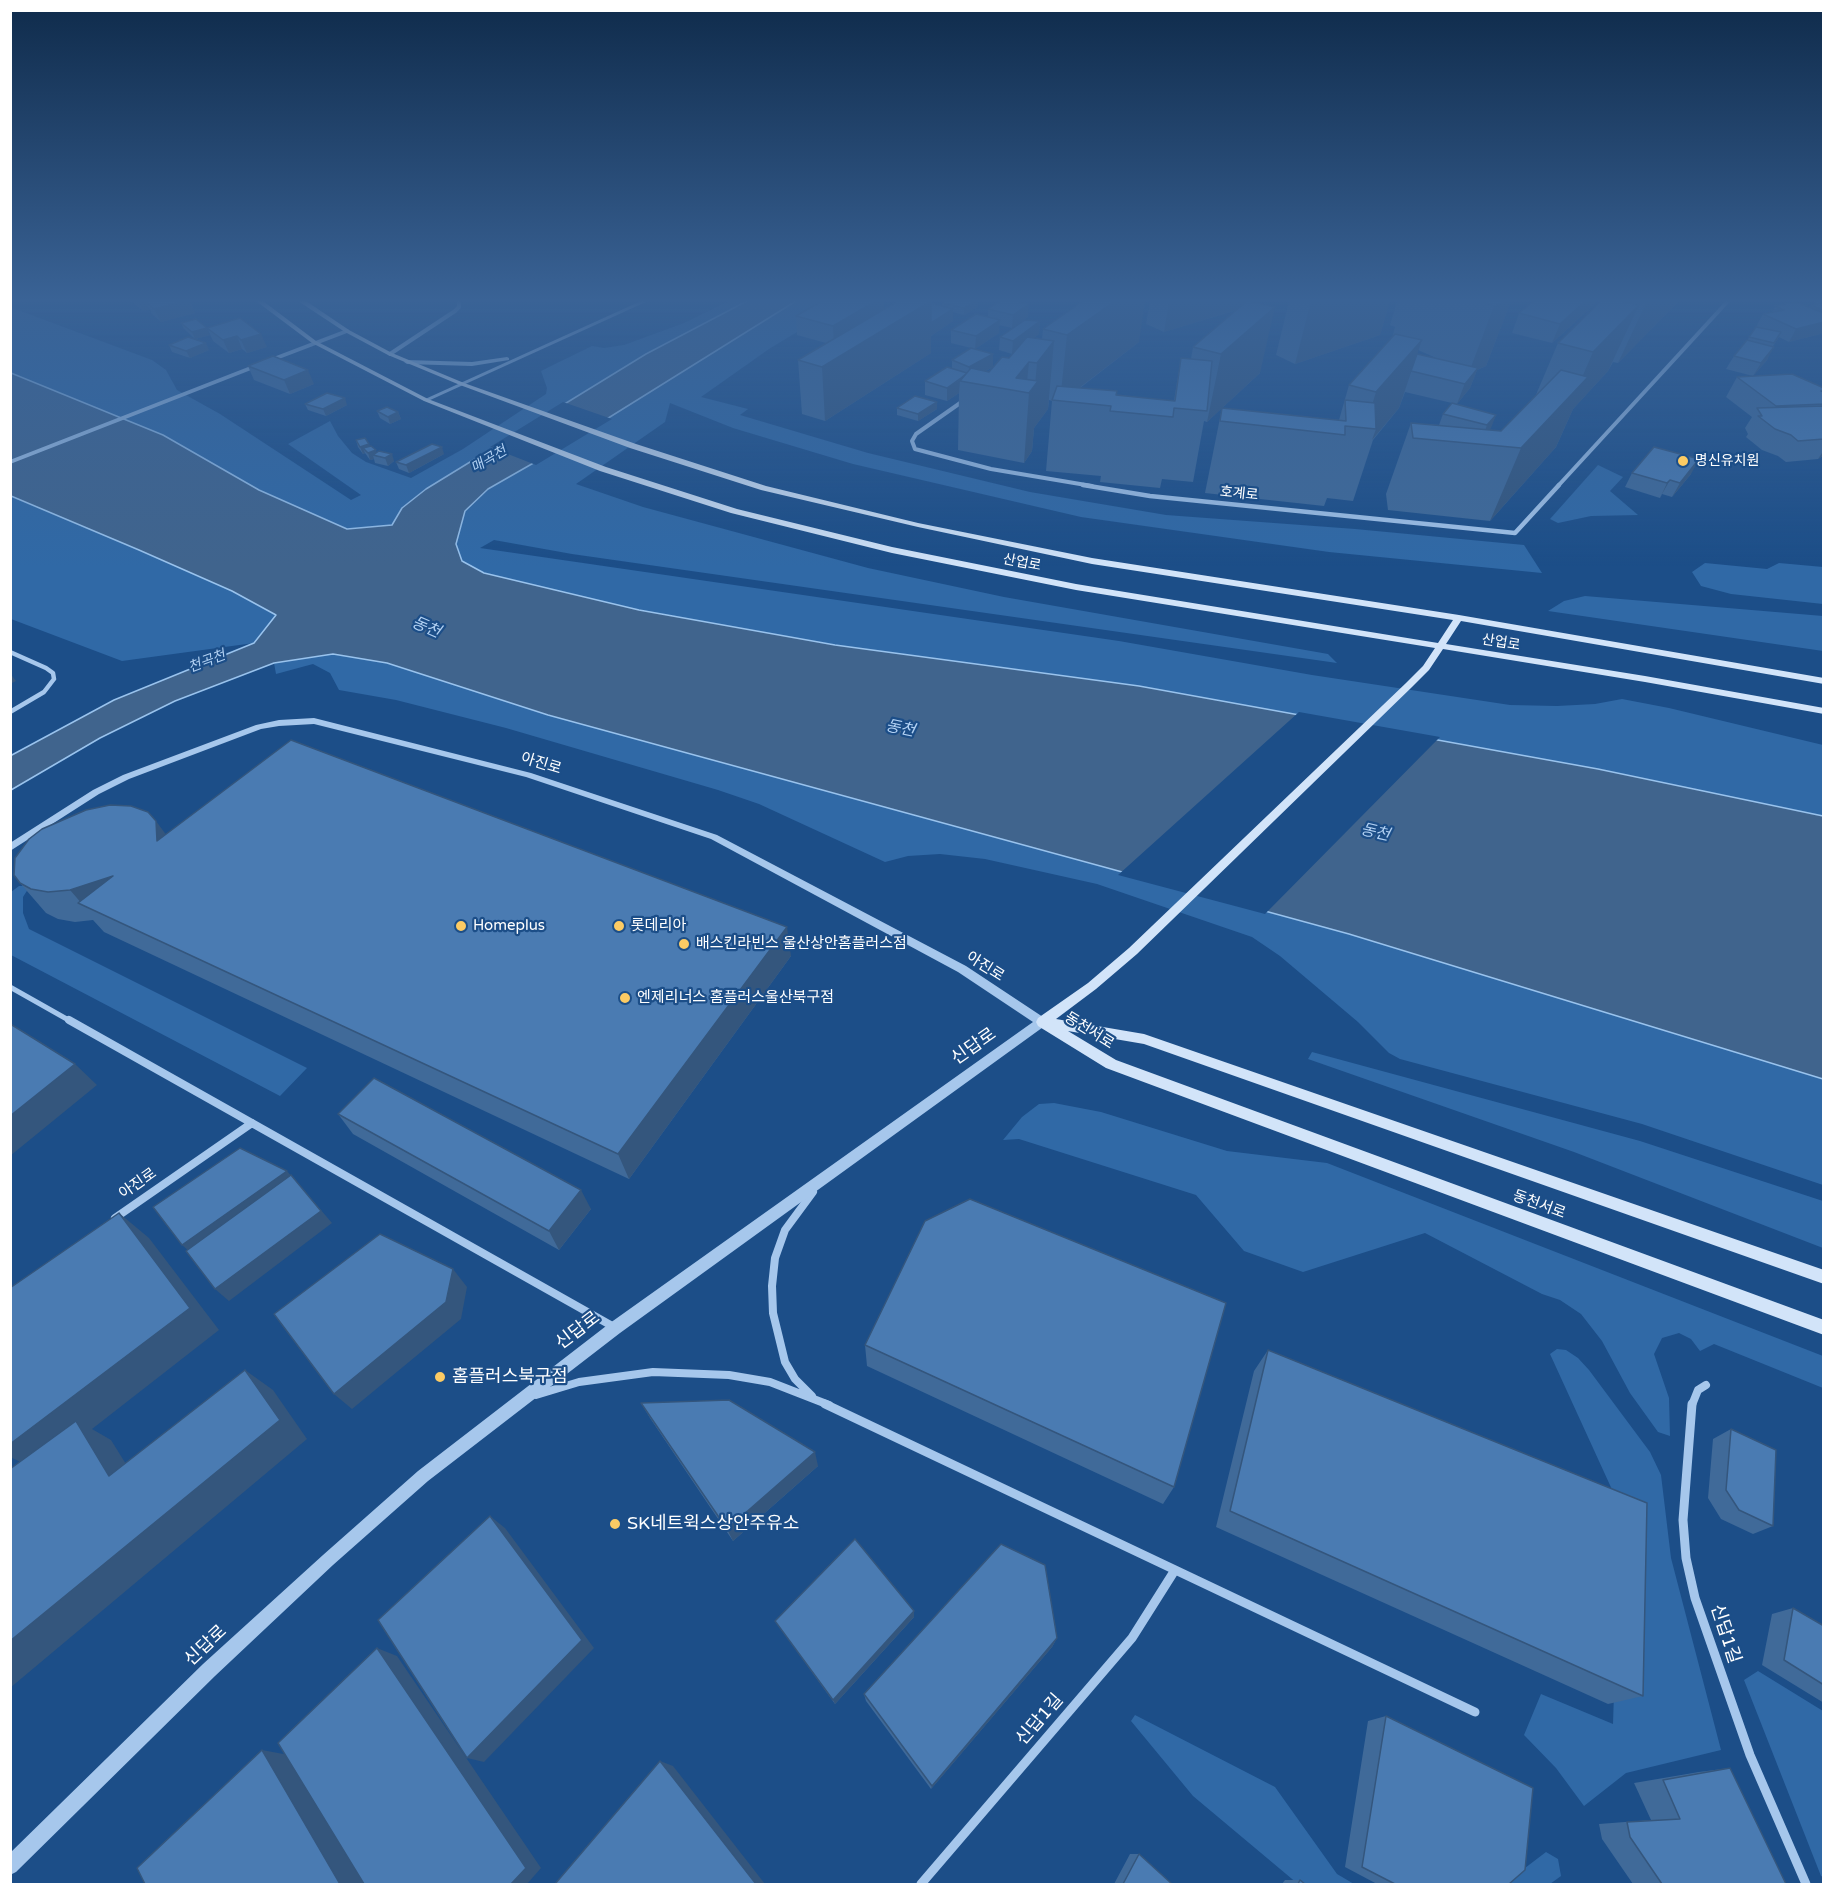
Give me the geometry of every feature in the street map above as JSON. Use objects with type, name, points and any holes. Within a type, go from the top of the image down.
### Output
[{"type":"main road","name":"산업로","points":[[406,389],[482,424],[603,469],[734,511],[892,550],[1076,587],[1646,679],[1824,711]]},
{"type":"main road","name":"산업로","points":[[476,389],[633,446],[764,488],[918,525],[1092,561],[1459,618],[1824,681]]},
{"type":"main road","name":"신답로","points":[[1042,1022],[1092,986],[1133,951],[1426,668],[1459,618]]},
{"type":"main road","name":"동천서로","points":[[1042,1022],[1144,1039],[1824,1277]]},
{"type":"main road","name":"동천서로","points":[[1042,1022],[1111,1064],[1824,1328]]},
{"type":"street","points":[[10,462],[196,389]]},
{"type":"street","points":[[426,400],[450,389]]},
{"type":"street","name":"호계로","points":[[964,400],[916,434],[912,441],[915,449],[991,469],[1150,496],[1515,533],[1647,389]]},
{"type":"street","points":[[10,652],[53,673],[53,683],[44,692],[10,712]]},
{"type":"street","name":"아진로","points":[[10,848],[96,792],[126,777],[259,727],[279,723],[314,721],[528,775],[714,837],[962,969],[1042,1022]]},
{"type":"street","points":[[10,987],[615,1328]]},
{"type":"street","name":"신답로","points":[[10,1866],[208,1670],[423,1476],[516,1402],[615,1328],[1042,1022]]},
{"type":"street","name":"아진로","points":[[107,1224],[252,1123]]},
{"type":"street","points":[[815,1399],[795,1379],[785,1362],[773,1313],[772,1286],[775,1258],[784,1230],[826,1177]]},
{"type":"street","points":[[516,1402],[579,1382],[653,1372],[729,1375],[770,1382],[815,1399],[1476,1712]]},
{"type":"street","name":"신답1길","points":[[1706,1385],[1698,1390],[1692,1401],[1684,1486],[1683,1520],[1686,1558],[1695,1598],[1746,1744],[1806,1884]]},
{"type":"street","name":"신답1길","points":[[921,1884],[1132,1638],[1176,1570]]},
{"type":"shaded area","points":[[51,389],[177,389],[220,414],[351,500],[361,495],[288,444],[330,421],[338,436],[352,453],[366,462],[411,478],[463,449],[546,394],[547,389],[588,389],[426,489],[402,508],[393,525],[347,529],[259,490],[163,435]]},
{"type":"shaded area","points":[[651,389],[712,389],[701,397],[748,409],[740,415],[868,453],[1030,492],[1166,515],[1355,529],[1524,545],[1542,573],[1329,552],[1081,517],[853,464],[733,428],[670,403],[665,422],[576,484],[643,507],[868,568],[1004,597],[1328,654],[1337,663],[572,554],[494,540],[480,548],[1119,641],[1312,675],[1510,705],[1595,704],[1622,699],[1669,708],[1823,745],[1823,816],[1598,769],[835,645],[639,610],[484,573],[462,561],[456,544],[465,511],[488,489]]},
{"type":"shaded area","points":[[1598,465],[1623,477],[1610,491],[1638,515],[1591,516],[1558,523],[1550,519]]},
{"type":"shaded area","points":[[10,496],[232,591],[276,615],[254,643],[122,661],[11,619]]},
{"type":"shaded area","points":[[1705,563],[1767,569],[1779,563],[1823,567],[1823,604],[1731,594],[1701,586],[1692,572]]},
{"type":"shaded area","points":[[1585,596],[1823,616],[1823,651],[1548,611],[1564,601]]},
{"type":"shaded area","points":[[333,654],[387,663],[548,715],[1349,934],[1823,1079],[1823,1185],[1642,1124],[1400,1059],[1389,1053],[1358,1022],[1280,956],[1252,937],[1097,884],[985,859],[940,854],[908,856],[885,862],[759,804],[718,790],[506,728],[396,700],[339,690],[330,673],[313,664],[276,674],[274,663]]},
{"type":"shaded area","points":[[19,886],[30,886],[23,897],[23,913],[29,929],[307,1068],[280,1096],[11,955],[11,892]]},
{"type":"shaded area","points":[[1312,1052],[1640,1141],[1823,1201],[1823,1248],[1574,1152],[1308,1059]]},
{"type":"shaded area","points":[[1054,1103],[1101,1112],[1227,1151],[1327,1163],[1823,1356],[1823,1388],[1714,1344],[1700,1351],[1691,1339],[1679,1333],[1662,1338],[1654,1354],[1669,1398],[1670,1436],[1658,1432],[1630,1393],[1602,1341],[1581,1314],[1560,1300],[1542,1294],[1425,1233],[1303,1272],[1244,1251],[1196,1195],[1019,1139],[1003,1140],[1022,1117],[1039,1104]]},
{"type":"shaded area","points":[[1557,1349],[1566,1350],[1578,1358],[1589,1370],[1650,1452],[1661,1475],[1671,1558],[1721,1750],[1626,1773],[1584,1806],[1556,1768],[1524,1735],[1541,1694],[1613,1724],[1620,1507],[1550,1354]]},
{"type":"shaded area","points":[[1758,1671],[1823,1711],[1823,1877],[1744,1680]]},
{"type":"shaded area","points":[[1135,1715],[1275,1787],[1337,1874],[1354,1884],[1298,1884],[1193,1796],[1131,1721]]},
{"type":"shaded area","points":[[1546,1852],[1558,1859],[1561,1876],[1550,1884],[1504,1884]]},
{"type":"water","points":[[11,389],[51,389],[163,435],[259,490],[347,529],[392,525],[402,508],[426,489],[588,389],[654,389],[565,445],[488,489],[465,511],[456,544],[462,561],[484,573],[639,610],[835,645],[1139,686],[1598,769],[1823,816],[1823,1079],[1349,934],[548,715],[387,663],[333,654],[274,663],[175,701],[100,738],[11,790],[10,756],[114,700],[254,643],[276,615],[232,591],[11,496]]},
{"type":"pier","points":[[563,402],[612,419],[536,465],[490,447]]},
{"type":"pier","points":[[1299,712],[1440,737],[1265,914],[1118,875]]},
{"type":"building","points":[[1008,389],[1032,389],[1029,393]]},
{"type":"building","points":[[1056,389],[1098,389],[1117,391],[1116,395],[1175,401],[1177,389],[1209,389],[1207,411],[1174,408],[1173,417],[1110,411],[1111,406],[1052,400]]},
{"type":"building","points":[[1542,389],[1576,389],[1521,448],[1413,438],[1411,423],[1501,431]]},
{"type":"building","points":[[1754,389],[1824,389],[1821,391],[1824,392],[1824,404],[1776,406]]},
{"type":"building","points":[[327,393],[345,398],[323,409],[305,404]]},
{"type":"building","points":[[915,396],[937,402],[918,414],[897,408]]},
{"type":"building","points":[[1345,400],[1375,403],[1376,429],[1345,426],[1345,435],[1220,421],[1222,408],[1346,421]]},
{"type":"building","points":[[1452,403],[1496,415],[1487,425],[1443,414]]},
{"type":"building","points":[[1824,406],[1824,439],[1798,441],[1791,435],[1775,429],[1758,416],[1762,416],[1757,408]]},
{"type":"building","points":[[387,407],[398,412],[388,417],[377,411]]},
{"type":"building","points":[[365,438],[369,444],[360,447],[356,440]]},
{"type":"building","points":[[432,444],[442,447],[406,465],[396,462]]},
{"type":"building","points":[[371,446],[376,450],[368,453],[363,448]]},
{"type":"building","points":[[1654,447],[1699,459],[1680,483],[1670,480],[1667,483],[1632,473]]},
{"type":"building","points":[[379,451],[392,454],[385,458],[373,455]]},
{"type":"building","points":[[291,740],[787,927],[618,1154],[78,903],[113,876],[70,890],[48,892],[31,889],[20,883],[14,875],[15,858],[29,839],[42,829],[86,810],[110,805],[131,806],[148,812],[156,821],[157,841]]},
{"type":"building","points":[[12,1025],[75,1064],[10,1116],[10,1026]]},
{"type":"building","points":[[374,1078],[581,1190],[549,1231],[338,1114]]},
{"type":"building","points":[[240,1148],[287,1171],[182,1245],[153,1207]]},
{"type":"building","points":[[291,1175],[321,1211],[215,1289],[186,1251]]},
{"type":"building","points":[[970,1199],[1226,1303],[1174,1487],[865,1345],[925,1221]]},
{"type":"building","points":[[119,1213],[190,1308],[10,1444],[10,1288]]},
{"type":"building","points":[[380,1234],[453,1269],[446,1302],[334,1394],[274,1314]]},
{"type":"building","points":[[1268,1350],[1647,1503],[1643,1696],[1230,1511]]},
{"type":"building","points":[[245,1370],[280,1420],[10,1641],[10,1469],[76,1421],[109,1476]]},
{"type":"building","points":[[729,1400],[815,1452],[727,1529],[641,1403]]},
{"type":"building","points":[[1731,1429],[1776,1450],[1773,1526],[1739,1510],[1726,1490]]},
{"type":"building","points":[[490,1516],[582,1640],[467,1758],[378,1620]]},
{"type":"building","points":[[855,1539],[914,1611],[833,1700],[775,1621]]},
{"type":"building","points":[[1001,1544],[1045,1565],[1057,1638],[932,1786],[864,1694]]},
{"type":"building","points":[[1793,1608],[1824,1626],[1824,1685],[1784,1660]]},
{"type":"building","points":[[377,1648],[526,1868],[511,1884],[364,1884],[278,1743]]},
{"type":"building","points":[[1386,1716],[1533,1788],[1525,1870],[1509,1884],[1395,1884],[1362,1867]]},
{"type":"building","points":[[262,1750],[340,1884],[145,1884],[137,1868]]},
{"type":"building","points":[[660,1761],[756,1884],[555,1884]]},
{"type":"building","points":[[1730,1768],[1786,1884],[1662,1884],[1630,1837],[1627,1822],[1680,1819],[1663,1780]]},
{"type":"building","points":[[1139,1854],[1172,1884],[1123,1884]]},
{"type":"place","name":"명신유치원","points":[[1683,461]]},
{"type":"place","name":"Homeplus","points":[[461,926]]},
{"type":"place","name":"롯데리아","points":[[619,926]]},
{"type":"place","name":"배스킨라빈스 울산상안홈플러스점","points":[[684,944]]},
{"type":"place","name":"엔제리너스 홈플러스울산북구점","points":[[625,998]]},
{"type":"place","name":"홈플러스북구점","points":[[440,1377]]},
{"type":"place","name":"SK네트윅스상안주유소","points":[[615,1524]]},
{"type":"water label","name":"매곡천","points":[[489,460]]},
{"type":"water label","name":"동천","points":[[426,628]]},
{"type":"water label","name":"천곡천","points":[[207,662]]},
{"type":"water label","name":"동천","points":[[900,729]]},
{"type":"water label","name":"동천","points":[[1375,833]]}]
